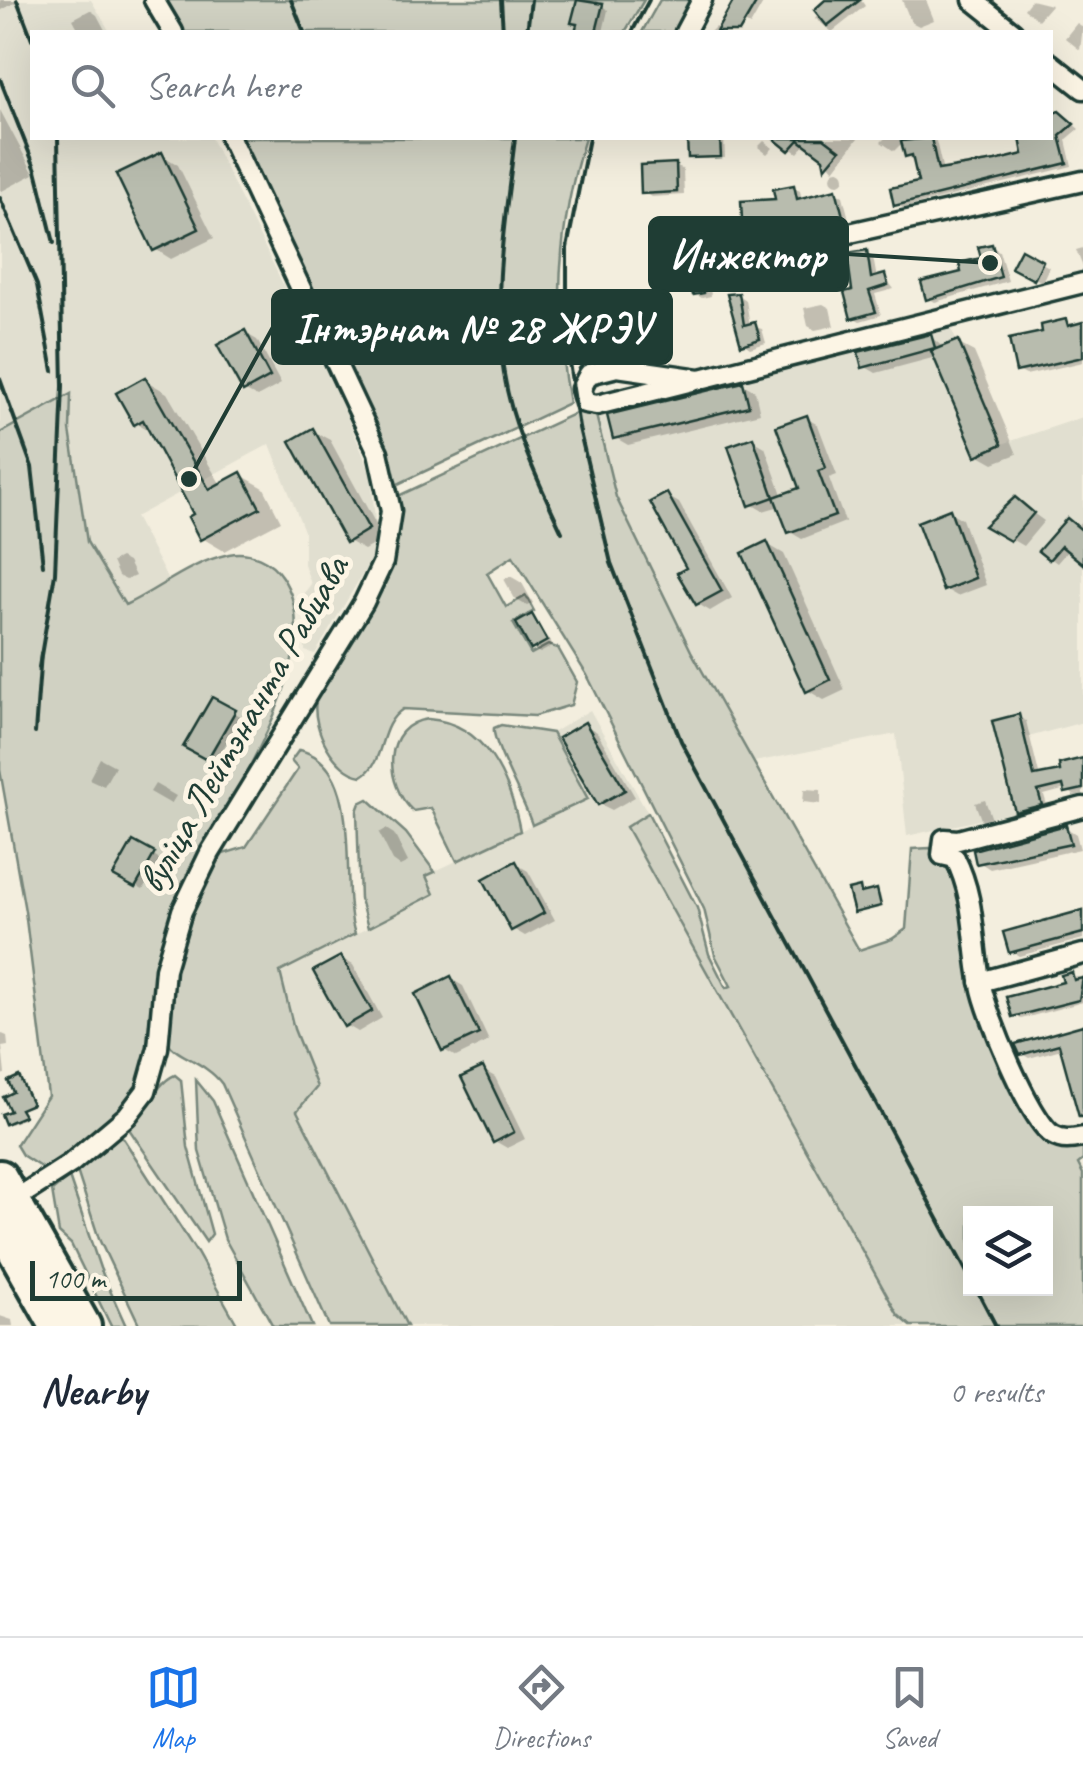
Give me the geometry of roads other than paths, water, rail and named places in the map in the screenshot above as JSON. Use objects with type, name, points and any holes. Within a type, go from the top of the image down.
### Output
[{"type":"highway","points":[[5,1217],[57,1326]]},
{"type":"highway","points":[[5,1217],[84,1326]]},
{"type":"street","points":[[154,0],[173,30]]},
{"type":"street","points":[[686,30],[702,0]]},
{"type":"street","points":[[974,0],[1011,30]]},
{"type":"street","points":[[1053,65],[1083,89]]},
{"type":"street","name":"вуліца Лейтэнанта Рабцава","points":[[5,1217],[127,1116],[146,1092],[158,1048],[165,969],[182,911],[210,853],[364,602],[388,545],[389,492],[378,452],[231,140]]},
{"type":"street","points":[[742,256],[1083,181]]},
{"type":"street","points":[[700,379],[617,367],[589,374],[581,389],[585,403],[591,406],[700,379],[1083,283]]},
{"type":"street","points":[[1083,807],[956,849],[972,901],[980,982],[1000,1043],[1037,1115],[1052,1134],[1068,1140],[1083,1137]]},
{"type":"street","points":[[980,982],[1083,954]]},
{"type":"railway","points":[[17,0],[30,34]]},
{"type":"railway","points":[[291,0],[303,30]]},
{"type":"railway","points":[[501,0],[503,30]]},
{"type":"railway","points":[[527,30],[531,0]]},
{"type":"railway","points":[[633,30],[649,0]]},
{"type":"railway","points":[[0,79],[36,170],[54,243]]},
{"type":"railway","points":[[39,667],[55,573],[63,386],[58,140]]},
{"type":"railway","points":[[515,140],[501,256],[500,345],[508,395],[520,435],[562,532]]},
{"type":"railway","points":[[589,140],[567,248],[567,349],[579,428],[611,563],[681,741],[963,1265]]},
{"type":"railway","points":[[0,198],[37,285],[53,371]]},
{"type":"railway","points":[[0,379],[32,467],[43,565]]},
{"type":"railway","points":[[35,733],[41,653]]},
{"type":"railway","points":[[980,1296],[996,1326]]},
{"type":"place","name":"Инжектор","points":[[990,263]]},
{"type":"place","name":"Інтэрнат № 28 ЖРЭУ","points":[[189,479]]}]
